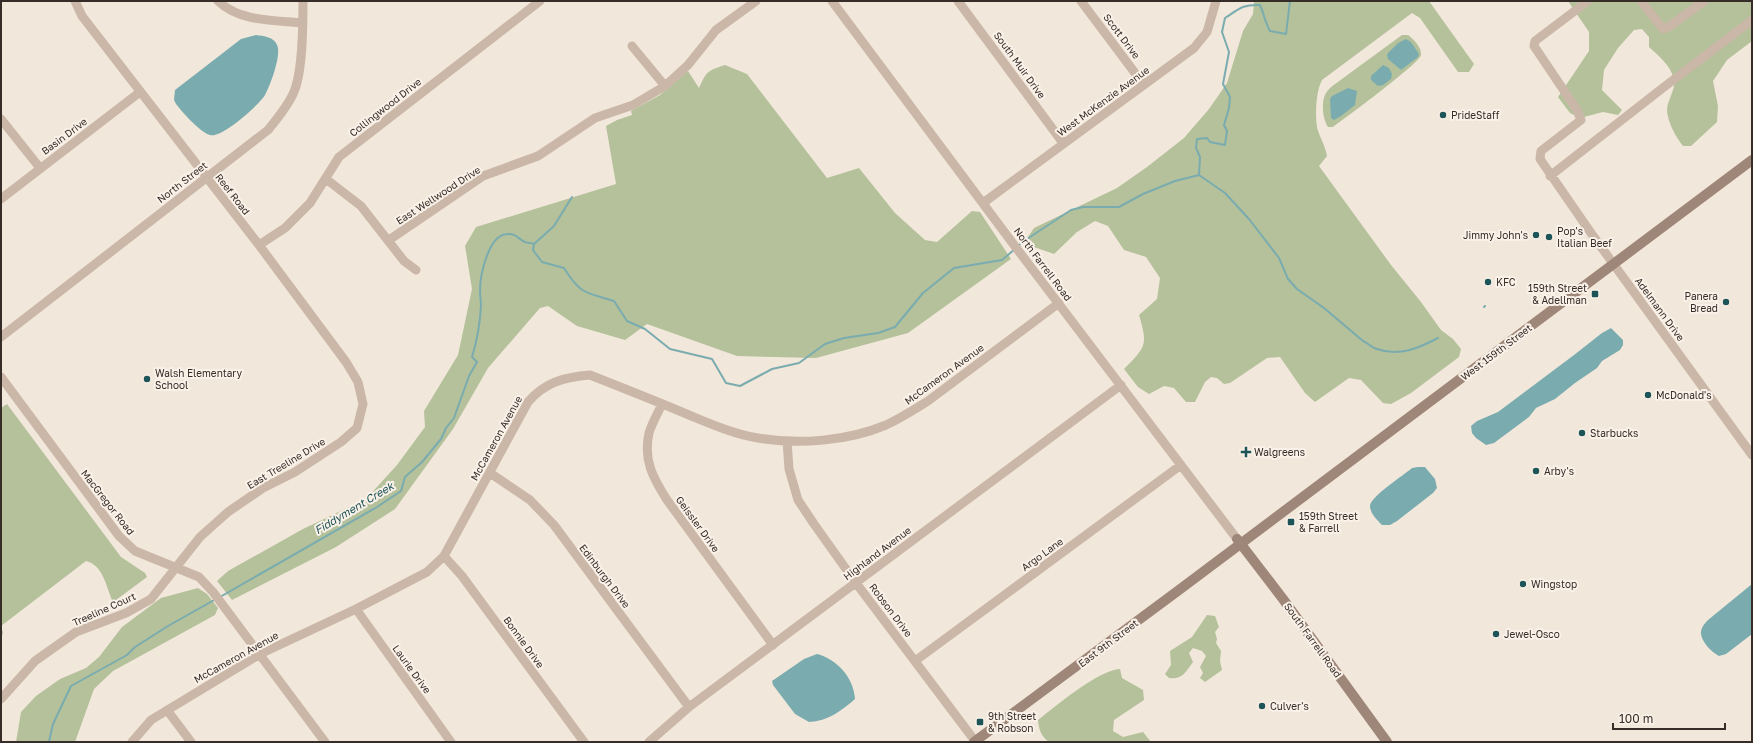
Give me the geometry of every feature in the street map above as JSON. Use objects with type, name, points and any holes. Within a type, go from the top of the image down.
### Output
[{"type":"main road","name":"West 159th Street","points":[[1239,541],[1614,264],[1752,160]]},
{"type":"main road","name":"East 9th Street","points":[[975,742],[1239,541]]},
{"type":"main road","name":"South Farrell Road","points":[[1239,541],[1387,742]]},
{"type":"street","name":"Reef Road","points":[[75,1],[82,16],[259,245],[346,362]]},
{"type":"street","points":[[218,1],[227,9],[240,15],[303,23]]},
{"type":"street","name":"North Street","points":[[1,337],[268,130],[282,113],[294,93],[299,66],[304,1]]},
{"type":"street","name":"Collingwood Drive","points":[[259,245],[285,228],[310,203],[339,157],[540,1]]},
{"type":"street","name":"North Farrell Road","points":[[832,1],[1020,253],[1239,541]]},
{"type":"street","name":"South Muir Drive","points":[[958,1],[1063,143]]},
{"type":"street","name":"Scott Drive","points":[[1081,1],[1144,85]]},
{"type":"street","name":"West McKenzie Avenue","points":[[983,203],[1194,48],[1207,32],[1216,1]]},
{"type":"street","name":"Adelmann Drive","points":[[1588,1],[1535,40],[1534,46],[1577,110],[1581,120],[1541,151],[1540,159],[1550,176],[1752,455]]},
{"type":"street","points":[[1641,1],[1663,29],[1670,26],[1704,1]]},
{"type":"street","name":"East Wellwood Drive","points":[[389,240],[483,176],[538,156],[595,118],[633,105],[665,86],[688,65],[716,30],[751,2]]},
{"type":"street","points":[[1550,176],[1664,86],[1752,20]]},
{"type":"street","points":[[632,46],[665,86]]},
{"type":"street","name":"Basin Drive","points":[[1,199],[140,92]]},
{"type":"street","points":[[1,119],[40,168]]},
{"type":"street","points":[[326,179],[361,206],[404,261],[416,270]]},
{"type":"street","name":"McCameron Avenue","points":[[132,742],[151,720],[260,654],[356,609],[427,572],[444,556],[528,402],[544,387],[558,380],[574,376],[590,376],[730,431],[758,438],[787,441],[826,439],[886,425],[906,415],[928,401],[1059,303]]},
{"type":"street","name":"East Treeline Drive","points":[[177,568],[200,537],[228,512],[263,488],[295,472],[341,442],[357,428],[363,404],[358,382],[346,362]]},
{"type":"street","name":"MacGregor Road","points":[[2,379],[119,536],[134,551],[199,577],[214,592],[325,742]]},
{"type":"street","name":"Highland Avenue","points":[[649,742],[689,707],[1121,386]]},
{"type":"street","name":"Geissler Drive","points":[[662,404],[650,432],[648,461],[654,479],[667,500],[773,645]]},
{"type":"street","name":"Robson Drive","points":[[787,441],[789,469],[798,500],[856,583],[975,742]]},
{"type":"street","name":"Argo Lane","points":[[915,661],[1181,465]]},
{"type":"street","name":"Edinburgh Drive","points":[[490,473],[530,500],[554,525],[689,707]]},
{"type":"street","name":"Bonnie Drive","points":[[444,556],[462,576],[584,742]]},
{"type":"street","name":"Treeline Court","points":[[1,699],[36,661],[76,632],[126,613],[151,599],[177,568]]},
{"type":"street","name":"Laurie Drive","points":[[356,609],[451,742]]},
{"type":"street","points":[[167,710],[191,742]]},
{"type":"green space","points":[[1254,1],[1429,1],[1474,64],[1469,72],[1458,72],[1420,18],[1412,13],[1322,80],[1318,90],[1316,109],[1317,127],[1327,156],[1319,166],[1391,265],[1421,302],[1441,330],[1453,339],[1461,349],[1459,357],[1411,393],[1391,404],[1383,403],[1361,380],[1349,378],[1315,402],[1305,393],[1280,357],[1267,358],[1230,383],[1224,384],[1217,378],[1211,377],[1205,382],[1195,402],[1186,402],[1174,388],[1164,386],[1149,394],[1138,387],[1124,369],[1137,356],[1143,345],[1144,333],[1139,315],[1157,299],[1160,278],[1146,257],[1124,250],[1108,226],[1095,221],[1077,232],[1054,254],[1034,247],[1028,237],[1034,228],[1117,188],[1184,138],[1209,109],[1227,83],[1243,31],[1253,14]]},
{"type":"green space","points":[[1568,1],[1752,1],[1752,41],[1727,60],[1713,81],[1718,106],[1717,122],[1691,146],[1683,146],[1672,128],[1667,114],[1668,105],[1674,86],[1674,79],[1667,65],[1649,47],[1649,37],[1642,29],[1634,30],[1618,48],[1604,70],[1602,90],[1622,110],[1618,115],[1603,112],[1580,118],[1570,113],[1558,97],[1589,51],[1589,32]]},
{"type":"green space","points":[[1402,35],[1408,35],[1419,46],[1421,55],[1417,60],[1408,69],[1352,113],[1333,127],[1328,127],[1323,111],[1325,94],[1331,87]]},
{"type":"green space","points":[[725,65],[747,74],[827,178],[859,168],[895,213],[925,240],[937,242],[972,211],[980,212],[1011,259],[908,333],[816,358],[737,356],[647,324],[625,340],[577,326],[548,306],[540,308],[488,368],[453,429],[395,509],[336,547],[232,600],[217,581],[228,571],[303,529],[366,499],[397,465],[425,427],[424,411],[458,355],[472,289],[465,246],[476,227],[616,184],[606,126],[617,120],[632,115],[631,111],[660,95],[688,71],[699,88],[708,72]]},
{"type":"green space","points":[[7,404],[121,557],[145,573],[147,577],[116,600],[112,600],[100,571],[92,563],[86,561],[1,626],[1,408]]},
{"type":"green space","points":[[198,588],[207,594],[218,608],[215,615],[113,671],[94,689],[75,742],[16,742],[21,712],[36,696],[60,679],[86,668],[99,657],[122,627],[161,598]]},
{"type":"green space","points":[[1207,615],[1215,616],[1219,627],[1215,632],[1217,639],[1216,643],[1221,651],[1220,661],[1222,670],[1205,682],[1200,678],[1203,673],[1200,667],[1206,656],[1202,651],[1193,648],[1189,653],[1193,662],[1186,672],[1177,678],[1169,678],[1165,674],[1171,665],[1170,651],[1192,637]]},
{"type":"green space","points":[[1,626],[3,633],[1,638]]},
{"type":"green space","points":[[1120,669],[1122,678],[1143,690],[1144,700],[1114,720],[1113,731],[1123,737],[1143,732],[1151,742],[1049,742],[1042,735],[1038,720],[1066,698],[1100,675]]},
{"type":"water","points":[[256,35],[265,36],[274,40],[277,45],[277,62],[270,85],[265,95],[248,113],[231,127],[215,135],[210,135],[201,130],[192,122],[176,104],[174,100],[175,90],[241,39]]},
{"type":"water","points":[[1406,39],[1411,42],[1419,54],[1418,57],[1401,70],[1388,59],[1387,54],[1398,43]]},
{"type":"water","points":[[1383,65],[1389,68],[1392,74],[1391,79],[1383,85],[1378,86],[1371,80],[1371,76]]},
{"type":"water","points":[[1348,88],[1357,91],[1355,105],[1334,120],[1331,118],[1330,99],[1332,96]]},
{"type":"water","points":[[1611,328],[1623,340],[1623,345],[1620,350],[1602,361],[1597,368],[1555,399],[1536,408],[1529,417],[1494,443],[1486,445],[1472,433],[1471,426],[1477,421],[1498,412],[1602,333]]},
{"type":"water","points":[[1425,467],[1435,479],[1437,488],[1433,493],[1397,521],[1390,525],[1382,525],[1371,511],[1371,502],[1381,492],[1412,468]]},
{"type":"water","points":[[1752,584],[1752,634],[1726,654],[1719,656],[1709,648],[1703,640],[1701,636],[1702,627],[1708,620]]},
{"type":"water","points":[[817,654],[831,660],[843,670],[854,691],[855,699],[834,715],[822,720],[809,722],[795,714],[773,685],[772,681],[804,659]]},
{"type":"waterway","name":"Fiddyment Creek","points":[[1199,175],[1200,157],[1196,148],[1197,139],[1207,138],[1210,142],[1225,145],[1227,131],[1224,125],[1229,108],[1230,97],[1223,84],[1229,52],[1222,32],[1225,18],[1245,6],[1260,5],[1270,31],[1286,34],[1290,1]]},
{"type":"waterway","points":[[1199,175],[1225,193],[1249,219],[1279,258],[1288,279],[1297,289],[1324,308],[1363,341],[1375,348],[1385,351],[1401,352],[1424,345],[1438,338]]},
{"type":"waterway","name":"Fiddyment Creek","points":[[1018,246],[1071,210],[1083,207],[1119,207],[1143,194],[1175,181],[1199,175]]},
{"type":"waterway","points":[[534,244],[554,226],[572,197]]},
{"type":"waterway","name":"Fiddyment Creek","points":[[220,597],[377,507],[401,491],[405,477],[422,462],[441,439],[446,428],[454,418],[469,376],[477,362],[472,357],[480,319],[480,284],[486,257],[490,249],[500,236],[507,234],[513,234],[525,242],[534,244]]},
{"type":"waterway","name":"Fiddyment Creek","points":[[534,244],[533,250],[542,262],[564,268],[575,283],[584,291],[614,301],[627,321],[645,329],[670,349],[712,359],[726,383],[740,386],[772,369],[799,363],[825,344],[844,338],[878,333],[895,327],[923,293],[954,268],[1002,260],[1015,249]]},
{"type":"waterway","name":"Fiddyment Creek","points":[[49,742],[53,724],[71,686],[127,655],[135,647],[168,626],[216,599]]},
{"type":"place","name":"PrideStaff","points":[[1443,115]]},
{"type":"place","name":"Jimmy John's","points":[[1536,235]]},
{"type":"place","name":"Pop's Italian Beef","points":[[1549,237]]},
{"type":"place","name":"KFC","points":[[1488,282]]},
{"type":"place","name":"159th Street & Adellman","points":[[1595,294]]},
{"type":"place","name":"Panera Bread","points":[[1726,302]]},
{"type":"place","name":"Walsh Elementary School","points":[[147,379]]},
{"type":"place","name":"McDonald's","points":[[1648,395]]},
{"type":"place","name":"Starbucks","points":[[1582,433]]},
{"type":"place","name":"Walgreens","points":[[1246,452]]},
{"type":"place","name":"Arby's","points":[[1536,471]]},
{"type":"place","name":"159th Street & Farrell","points":[[1291,522]]},
{"type":"place","name":"Wingstop","points":[[1523,584]]},
{"type":"place","name":"Jewel-Osco","points":[[1496,634]]},
{"type":"place","name":"Culver's","points":[[1262,706]]},
{"type":"place","name":"9th Street & Robson","points":[[980,722]]}]
